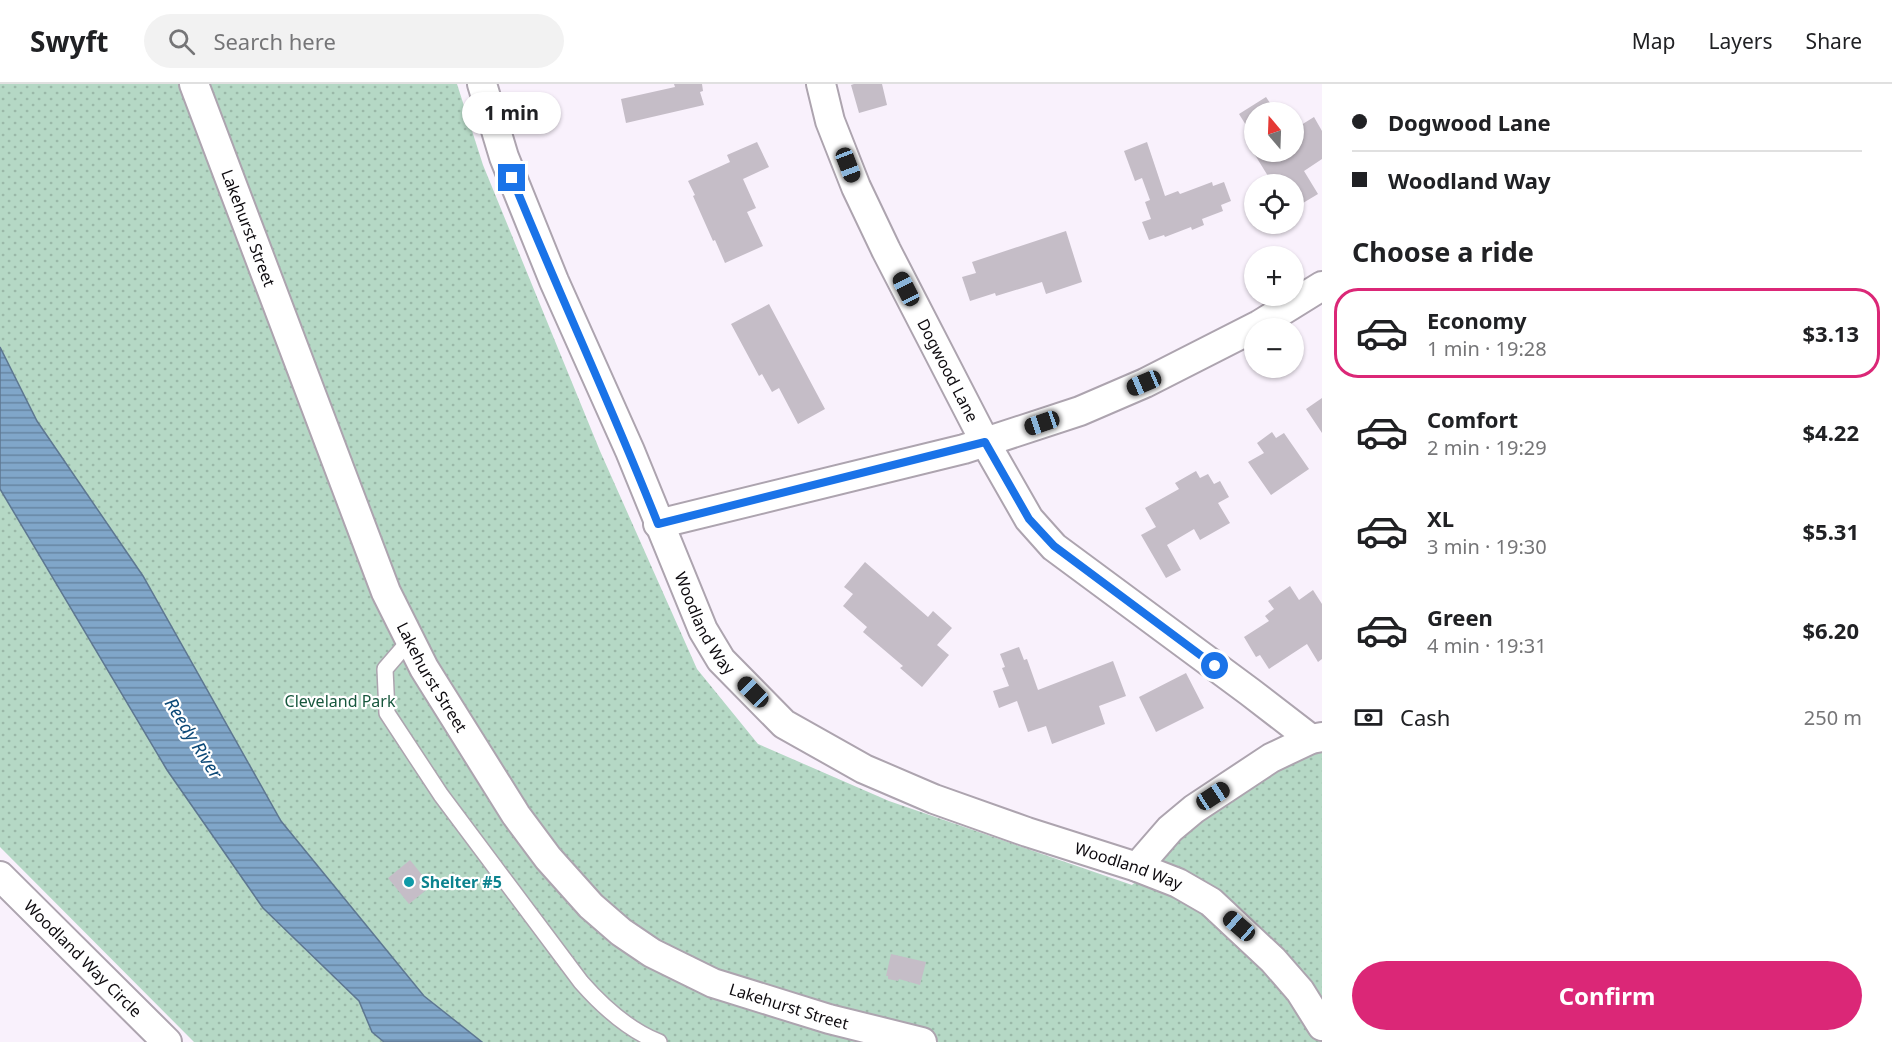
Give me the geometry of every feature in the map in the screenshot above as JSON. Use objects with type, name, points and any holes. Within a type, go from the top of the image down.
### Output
[{"type":"street","name":"Lakehurst Street","points":[[194,84],[386,592],[424,668],[516,815],[548,858],[591,906],[621,932],[652,953],[712,983],[773,1003],[905,1040]]},
{"type":"street","name":"Woodland Way","points":[[482,84],[504,157],[554,281],[630,451],[703,630],[721,660],[784,724],[864,769],[934,799],[1137,867],[1178,883],[1211,902],[1239,926],[1287,976],[1300,991],[1322,1026]]},
{"type":"street","name":"Dogwood Lane","points":[[821,84],[831,121],[856,187],[886,250],[985,442],[1029,519],[1054,546],[1250,692],[1316,738]]},
{"type":"street","points":[[658,524],[985,442],[1080,411],[1144,383],[1259,325],[1322,286]]},
{"type":"street","points":[[1137,867],[1170,829],[1194,809],[1271,758],[1316,738]]},
{"type":"street","name":"Woodland Way Circle","points":[[0,876],[167,1042]]},
{"type":"lane","points":[[410,640],[385,669],[387,712],[448,805],[581,982],[604,1008],[646,1037],[659,1042]]},
{"type":"green space","name":"Cleveland Park","points":[[0,84],[457,84],[483,165],[600,451],[697,669],[758,744],[889,801],[1132,885],[1197,826],[1243,790],[1295,762],[1322,752],[1322,1042],[194,1042],[0,847]]},
{"type":"water","name":"Reedy River","points":[[0,347],[37,421],[143,576],[281,821],[424,996],[482,1042],[384,1042],[372,1032],[359,1001],[263,908],[167,770],[0,489]]},
{"type":"building","points":[[674,84],[702,84],[703,91],[700,92],[704,105],[626,123],[621,99],[675,87]]},
{"type":"building","points":[[882,84],[887,105],[859,113],[851,85]]},
{"type":"building","points":[[1266,97],[1269,102],[1258,102]]},
{"type":"building","points":[[1244,111],[1244,122],[1239,114]]},
{"type":"building","points":[[1314,117],[1322,131],[1322,159],[1304,171],[1318,194],[1304,202],[1304,174],[1267,174],[1259,162],[1304,162],[1304,123]]},
{"type":"building","points":[[757,142],[769,167],[743,179],[756,208],[747,212],[763,246],[725,263],[715,240],[713,241],[688,181],[730,162],[727,155]]},
{"type":"building","points":[[1147,142],[1165,196],[1178,191],[1180,194],[1212,182],[1213,186],[1224,182],[1231,201],[1221,205],[1223,211],[1202,219],[1204,225],[1192,230],[1191,227],[1165,237],[1164,235],[1149,240],[1142,222],[1151,219],[1145,202],[1150,200],[1142,178],[1135,181],[1124,151]]},
{"type":"building","points":[[1066,231],[1082,282],[1046,294],[1042,282],[970,301],[962,277],[976,273],[972,262]]},
{"type":"building","points":[[769,304],[825,409],[798,424],[779,388],[772,392],[762,374],[759,376],[731,324]]},
{"type":"building","points":[[1322,398],[1322,433],[1306,409]]},
{"type":"building","points":[[1272,432],[1276,438],[1284,433],[1309,469],[1271,495],[1248,462],[1264,453],[1257,443]]},
{"type":"building","points":[[1196,471],[1200,478],[1208,474],[1214,484],[1220,481],[1229,497],[1218,503],[1230,523],[1200,540],[1194,529],[1167,545],[1181,570],[1166,578],[1141,535],[1156,527],[1145,508],[1179,489],[1175,483]]},
{"type":"building","points":[[865,562],[928,617],[933,611],[952,628],[937,645],[949,655],[922,687],[900,668],[903,666],[863,632],[867,627],[843,606],[853,594],[844,587]]},
{"type":"building","points":[[1290,586],[1299,600],[1313,590],[1322,604],[1322,659],[1318,662],[1307,644],[1269,669],[1260,655],[1256,657],[1244,637],[1269,621],[1265,616],[1274,609],[1268,601]]},
{"type":"building","points":[[1019,647],[1024,660],[1027,659],[1038,690],[1113,661],[1126,696],[1099,706],[1105,724],[1052,744],[1046,726],[1028,732],[1017,701],[999,708],[993,691],[1009,686],[1002,668],[1005,667],[1000,654]]},
{"type":"building","points":[[1186,673],[1204,708],[1156,732],[1139,697]]},
{"type":"building","name":"Shelter #5","points":[[410,860],[431,886],[409,904],[388,878]]},
{"type":"building","points":[[891,954],[926,962],[920,985],[899,979],[898,981],[888,979],[886,976]]},
{"type":"place","name":"Shelter #5","points":[[409,882]]},
{"type":"route","points":[[512,178],[554,281],[630,451],[658,524],[985,442],[1029,519],[1054,546],[1215,666]]}]
